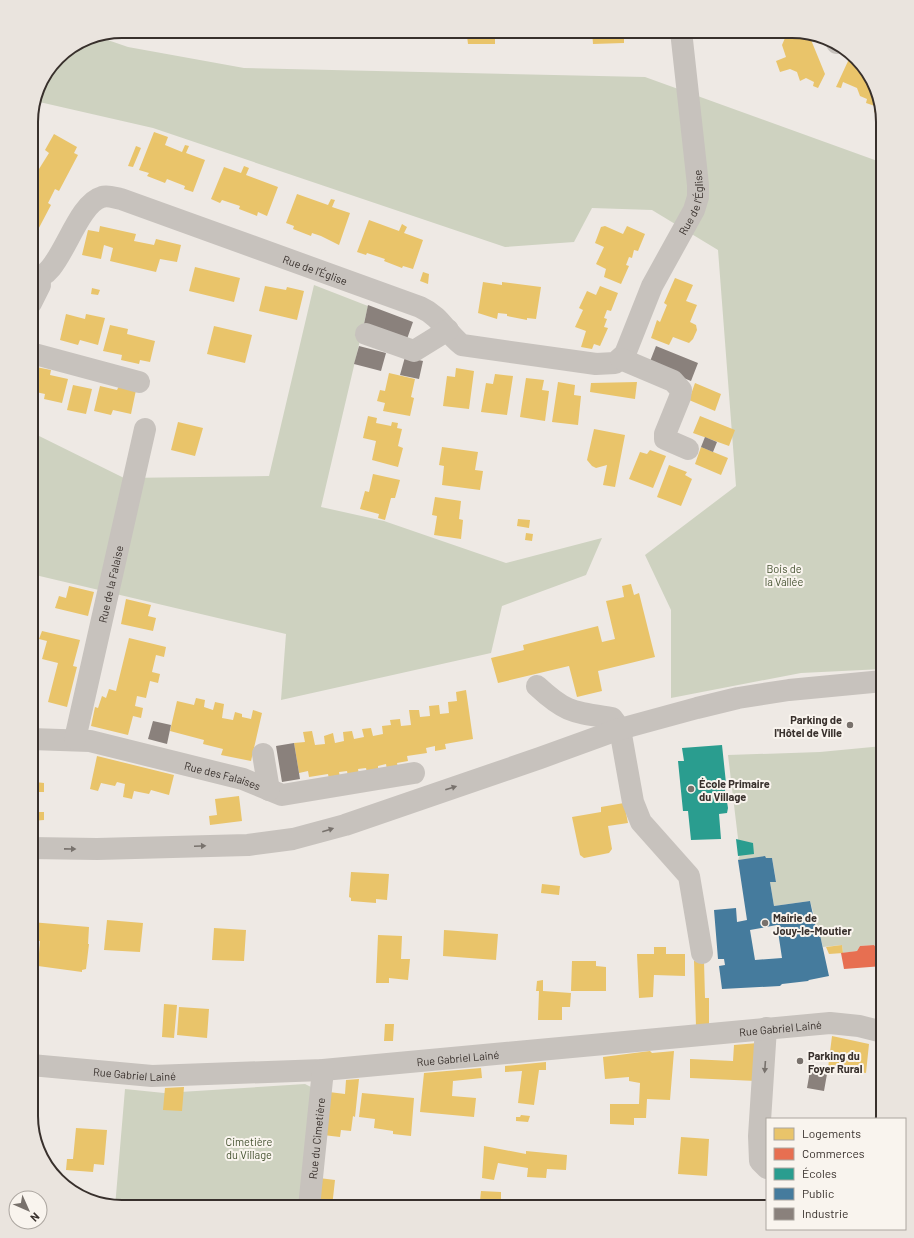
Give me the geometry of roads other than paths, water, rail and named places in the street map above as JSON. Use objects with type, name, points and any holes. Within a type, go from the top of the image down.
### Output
[{"type":"street","name":"Rue de l'Église","points":[[38,276],[46,274],[55,263],[86,208],[96,200],[109,196],[199,226],[420,307],[436,316],[456,341],[470,347],[596,364],[615,363],[625,354],[652,286],[694,210],[698,197],[682,38]]},
{"type":"street","points":[[366,334],[414,351],[448,330]]},
{"type":"street","points":[[38,355],[139,382]]},
{"type":"street","points":[[621,359],[673,381],[681,390],[680,397],[665,434],[665,439],[688,449]]},
{"type":"street","name":"Rue de la Falaise","points":[[75,739],[145,429]]},
{"type":"street","points":[[38,848],[97,849],[248,845],[293,839],[345,825],[620,729],[738,698],[834,684],[876,681]]},
{"type":"street","points":[[537,686],[559,706],[574,713],[612,718],[620,729],[633,802],[641,822],[688,876],[702,953]]},
{"type":"street","name":"Rue des Falaises","points":[[38,739],[75,739],[105,744],[243,779],[282,795],[414,772]]},
{"type":"street","points":[[263,754],[269,790]]},
{"type":"street","name":"Rue Gabriel Lainé","points":[[38,1066],[152,1076],[323,1070],[830,1023],[859,1026],[876,1030]]},
{"type":"street","points":[[766,1028],[759,1136],[760,1161],[766,1167]]},
{"type":"street","points":[[310,1087],[323,1070]]},
{"type":"street","name":"Rue du Cimetière","points":[[310,1200],[323,1070]]},
{"type":"place","name":"Parking de l'Hôtel de Ville","points":[[850,725]]},
{"type":"place","name":"École Primaire du Village","points":[[691,789]]},
{"type":"place","name":"Mairie de Jouy-le-Moutier","points":[[765,923]]},
{"type":"place","name":"Parking du Foyer Rural","points":[[800,1061]]},
{"type":"park label","name":"Bois de la Vallée","points":[[784,574]]},
{"type":"park label","name":"Cimetière du Village","points":[[249,1147]]}]
